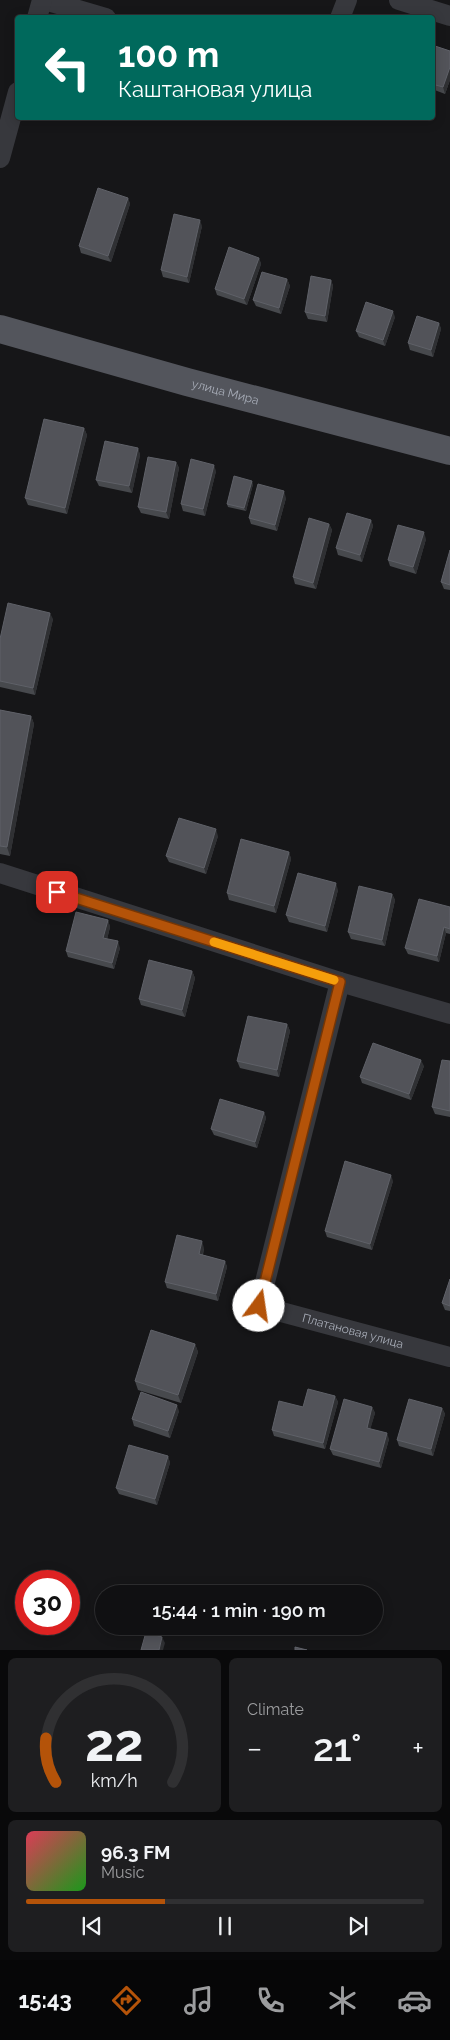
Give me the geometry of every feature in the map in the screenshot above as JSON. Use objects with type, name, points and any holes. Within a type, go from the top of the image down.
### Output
[{"type":"main road","name":"улица Мира","points":[[0,329],[187,382],[450,451]]},
{"type":"street","points":[[38,15],[43,0],[96,15]]},
{"type":"street","points":[[341,15],[347,0]]},
{"type":"street","points":[[399,0],[450,16]]},
{"type":"street","points":[[0,158],[15,103]]},
{"type":"street","points":[[0,873],[340,982],[450,1014]]},
{"type":"street","name":"Платановая улица","points":[[340,982],[259,1306],[450,1357]]},
{"type":"building","points":[[435,46],[450,51],[450,67],[443,87],[435,85]]},
{"type":"building","points":[[98,188],[128,198],[108,256],[79,246]]},
{"type":"building","points":[[174,214],[200,220],[187,277],[161,270]]},
{"type":"building","points":[[229,247],[259,258],[244,299],[215,289]]},
{"type":"building","points":[[262,272],[287,279],[279,308],[253,300]]},
{"type":"building","points":[[311,276],[331,280],[325,316],[305,312]]},
{"type":"building","points":[[366,302],[393,311],[383,340],[356,331]]},
{"type":"building","points":[[417,316],[439,323],[431,350],[408,343]]},
{"type":"building","points":[[44,419],[84,428],[65,508],[25,498]]},
{"type":"building","points":[[105,441],[138,448],[129,486],[96,480]]},
{"type":"building","points":[[148,457],[176,462],[166,512],[138,507]]},
{"type":"building","points":[[191,459],[214,465],[203,509],[181,504]]},
{"type":"building","points":[[234,476],[252,481],[244,508],[227,504]]},
{"type":"building","points":[[258,484],[284,491],[275,525],[249,518]]},
{"type":"building","points":[[347,513],[371,520],[360,555],[336,548]]},
{"type":"building","points":[[309,518],[329,524],[313,583],[293,577]]},
{"type":"building","points":[[398,525],[424,532],[413,567],[388,560]]},
{"type":"building","points":[[450,550],[450,585],[441,582]]},
{"type":"building","points":[[8,603],[50,613],[33,688],[0,681],[0,639]]},
{"type":"building","points":[[0,710],[31,716],[7,847],[0,846]]},
{"type":"building","points":[[179,818],[216,829],[204,868],[166,856]]},
{"type":"building","points":[[241,839],[289,852],[274,906],[227,893]]},
{"type":"building","points":[[298,873],[336,883],[325,926],[286,915]]},
{"type":"building","points":[[359,886],[392,894],[382,940],[348,932]]},
{"type":"building","points":[[419,899],[450,907],[450,929],[444,927],[437,956],[405,948]]},
{"type":"building","points":[[76,912],[108,920],[103,938],[118,941],[112,963],[66,951]]},
{"type":"building","points":[[149,960],[192,971],[182,1010],[139,999]]},
{"type":"building","points":[[248,1016],[287,1024],[277,1070],[237,1061]]},
{"type":"building","points":[[373,1043],[421,1060],[409,1094],[360,1077]]},
{"type":"building","points":[[442,1060],[450,1061],[450,1111],[432,1107]]},
{"type":"building","points":[[220,1099],[264,1112],[255,1142],[211,1129]]},
{"type":"building","points":[[345,1161],[391,1175],[370,1244],[325,1231]]},
{"type":"building","points":[[177,1235],[202,1241],[199,1254],[225,1261],[216,1294],[165,1282]]},
{"type":"building","points":[[450,1279],[450,1306],[442,1303]]},
{"type":"building","points":[[151,1330],[195,1344],[178,1395],[135,1381]]},
{"type":"building","points":[[308,1389],[335,1396],[323,1443],[272,1430],[279,1401],[303,1407]]},
{"type":"building","points":[[141,1392],[177,1405],[168,1431],[132,1419]]},
{"type":"building","points":[[344,1399],[372,1407],[367,1428],[387,1433],[379,1462],[330,1449]]},
{"type":"building","points":[[409,1399],[442,1408],[431,1449],[397,1440]]},
{"type":"building","points":[[129,1445],[168,1456],[155,1499],[116,1488]]},
{"type":"building","points":[[145,1635],[162,1637],[159,1650],[141,1650]]},
{"type":"building","points":[[295,1647],[307,1650],[295,1650]]},
{"type":"slow traffic","points":[[214,942],[334,980]]},
{"type":"route","points":[[57,892],[340,982],[259,1306]]}]
